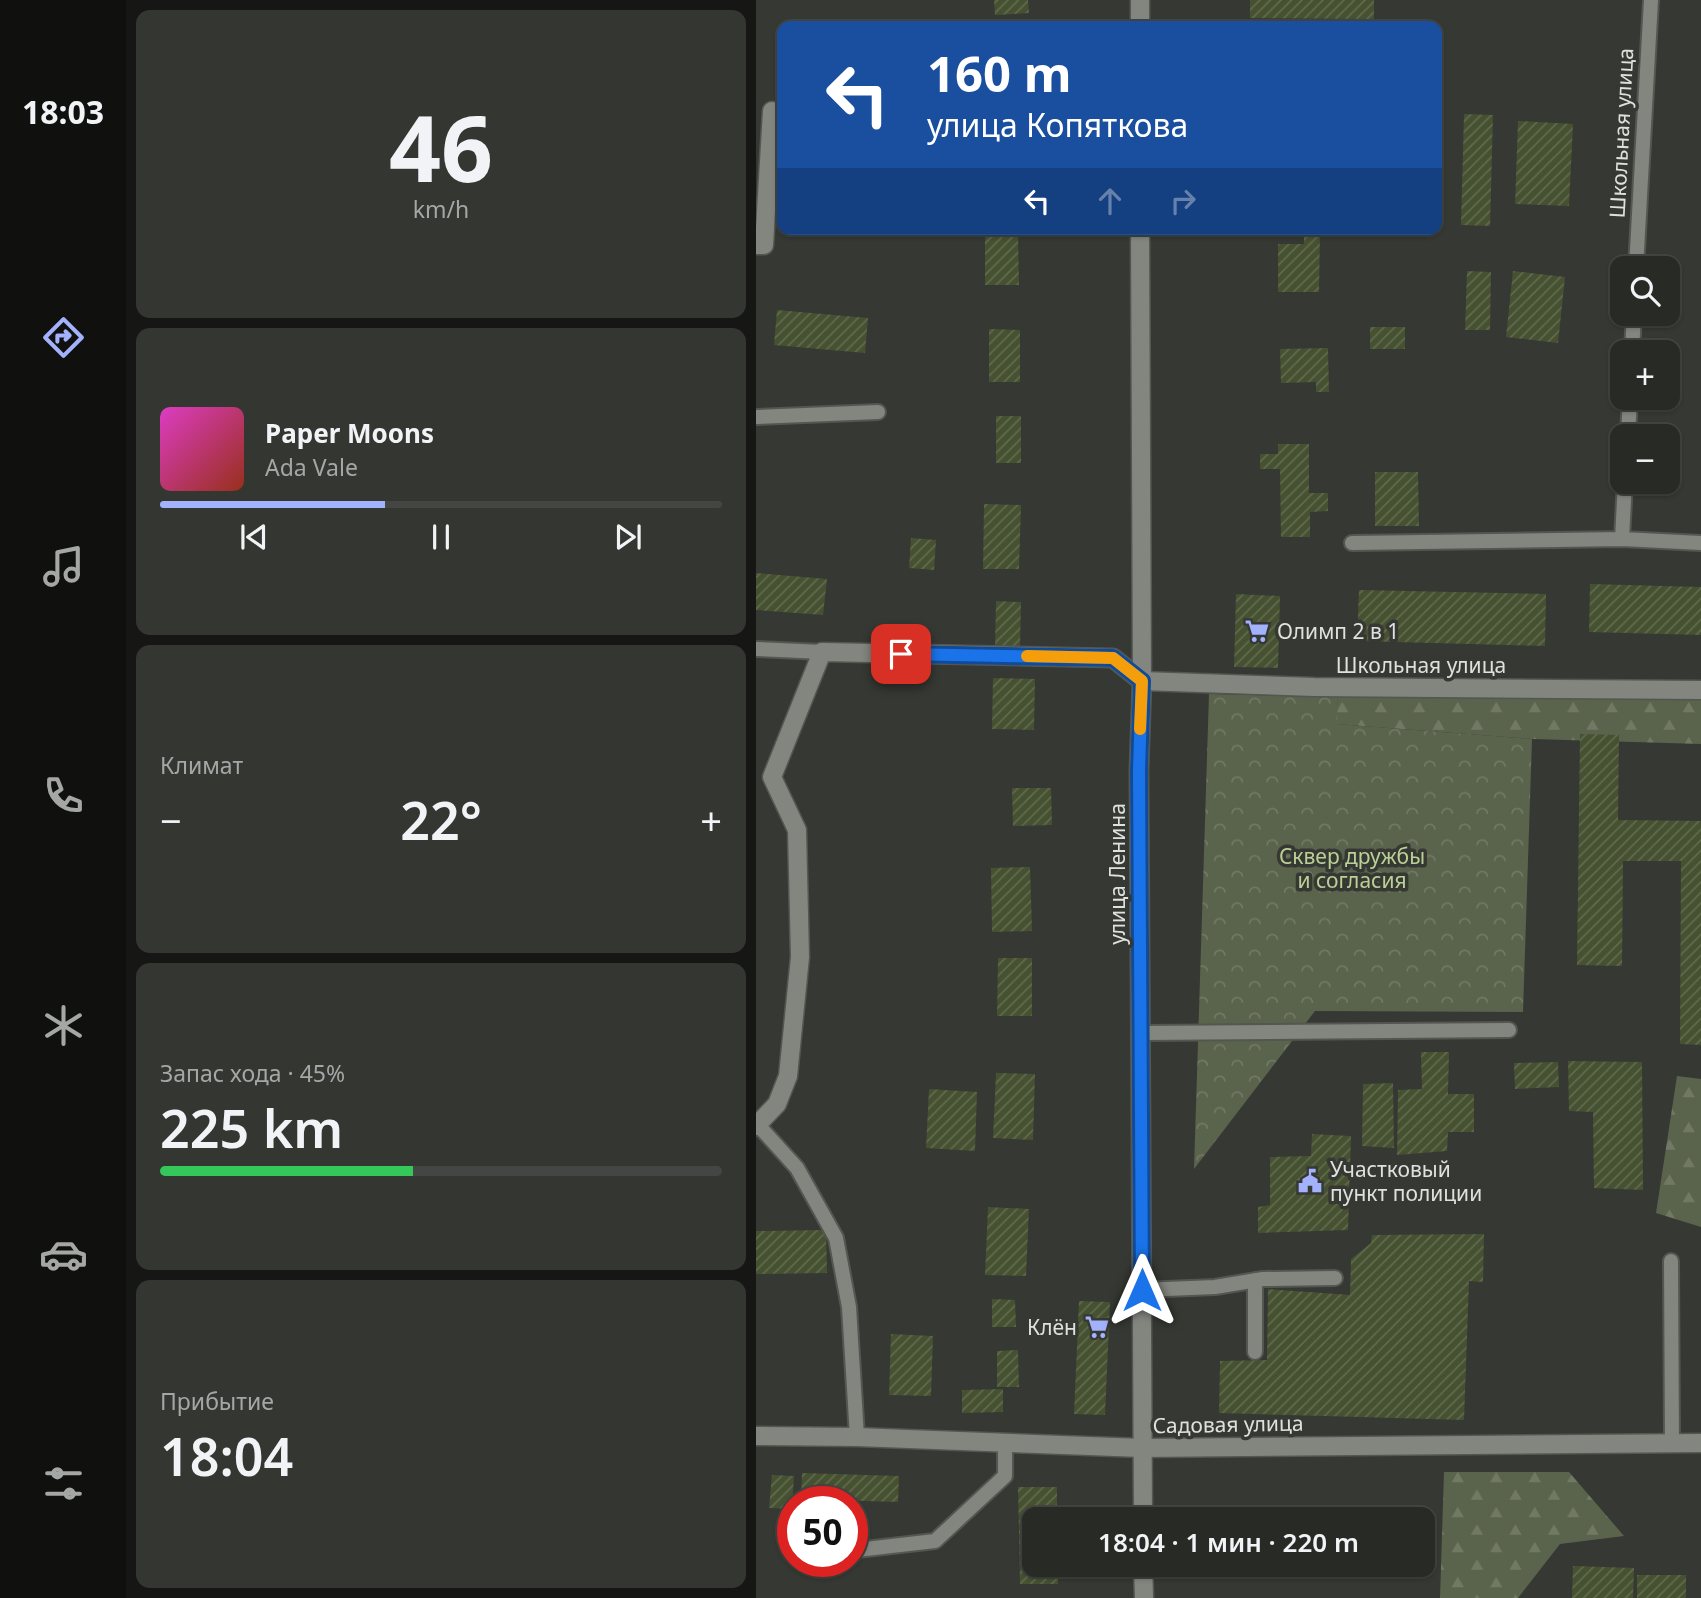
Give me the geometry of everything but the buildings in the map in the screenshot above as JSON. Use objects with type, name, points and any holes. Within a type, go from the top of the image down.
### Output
[{"type":"street","points":[[1140,0],[1140,21]]},
{"type":"street","points":[[756,245],[764,245],[772,111]]},
{"type":"street","name":"улица Ленина","points":[[1140,235],[1142,681],[1139,770],[1143,1507]]},
{"type":"street","points":[[757,1125],[777,1104],[788,1076],[800,957],[797,830],[772,777],[822,652],[1113,658],[1142,681]]},
{"type":"street","name":"Школьная улица","points":[[1142,681],[1314,687],[1701,690]]},
{"type":"street","name":"Садовая улица","points":[[756,1436],[857,1437],[1142,1448],[1701,1443]]},
{"type":"street","points":[[1143,1577],[1144,1598]]},
{"type":"lane","name":"Школьная улица","points":[[1637,256],[1651,0]]},
{"type":"lane","points":[[756,416],[878,412]]},
{"type":"lane","points":[[1622,538],[1624,494]]},
{"type":"lane","points":[[1352,544],[1622,538],[1701,543]]},
{"type":"lane","points":[[756,649],[822,652]]},
{"type":"lane","points":[[1141,1033],[1509,1030]]},
{"type":"lane","points":[[757,1125],[797,1168],[836,1238],[849,1307],[857,1437]]},
{"type":"lane","points":[[1671,1261],[1672,1443]]},
{"type":"lane","points":[[1142,1290],[1215,1287],[1255,1280],[1335,1278]]},
{"type":"lane","points":[[1255,1280],[1255,1352]]},
{"type":"lane","points":[[868,1549],[935,1541],[1005,1476],[1005,1443]]},
{"type":"green space","name":"Сквер дружбы и согласия","points":[[1209,694],[1338,697],[1337,724],[1532,739],[1523,1012],[1315,1011],[1194,1169]]},
{"type":"green space","points":[[1338,697],[1701,698],[1701,744],[1532,739],[1336,724]]},
{"type":"green space","points":[[1677,1076],[1701,1079],[1701,1227],[1656,1213]]},
{"type":"green space","points":[[1444,1472],[1569,1472],[1624,1536],[1560,1544],[1518,1598],[1440,1598]]},
{"type":"slow traffic","points":[[1027,656],[1113,658],[1142,681],[1140,729]]},
{"type":"place","name":"Олимп 2 в 1","points":[[1257,631]]},
{"type":"place","name":"Участковый пункт полиции","points":[[1310,1181]]},
{"type":"place","name":"Клён","points":[[1097,1327]]},
{"type":"route","points":[[901,654],[1113,658],[1142,681],[1139,770],[1142,1290]]}]
